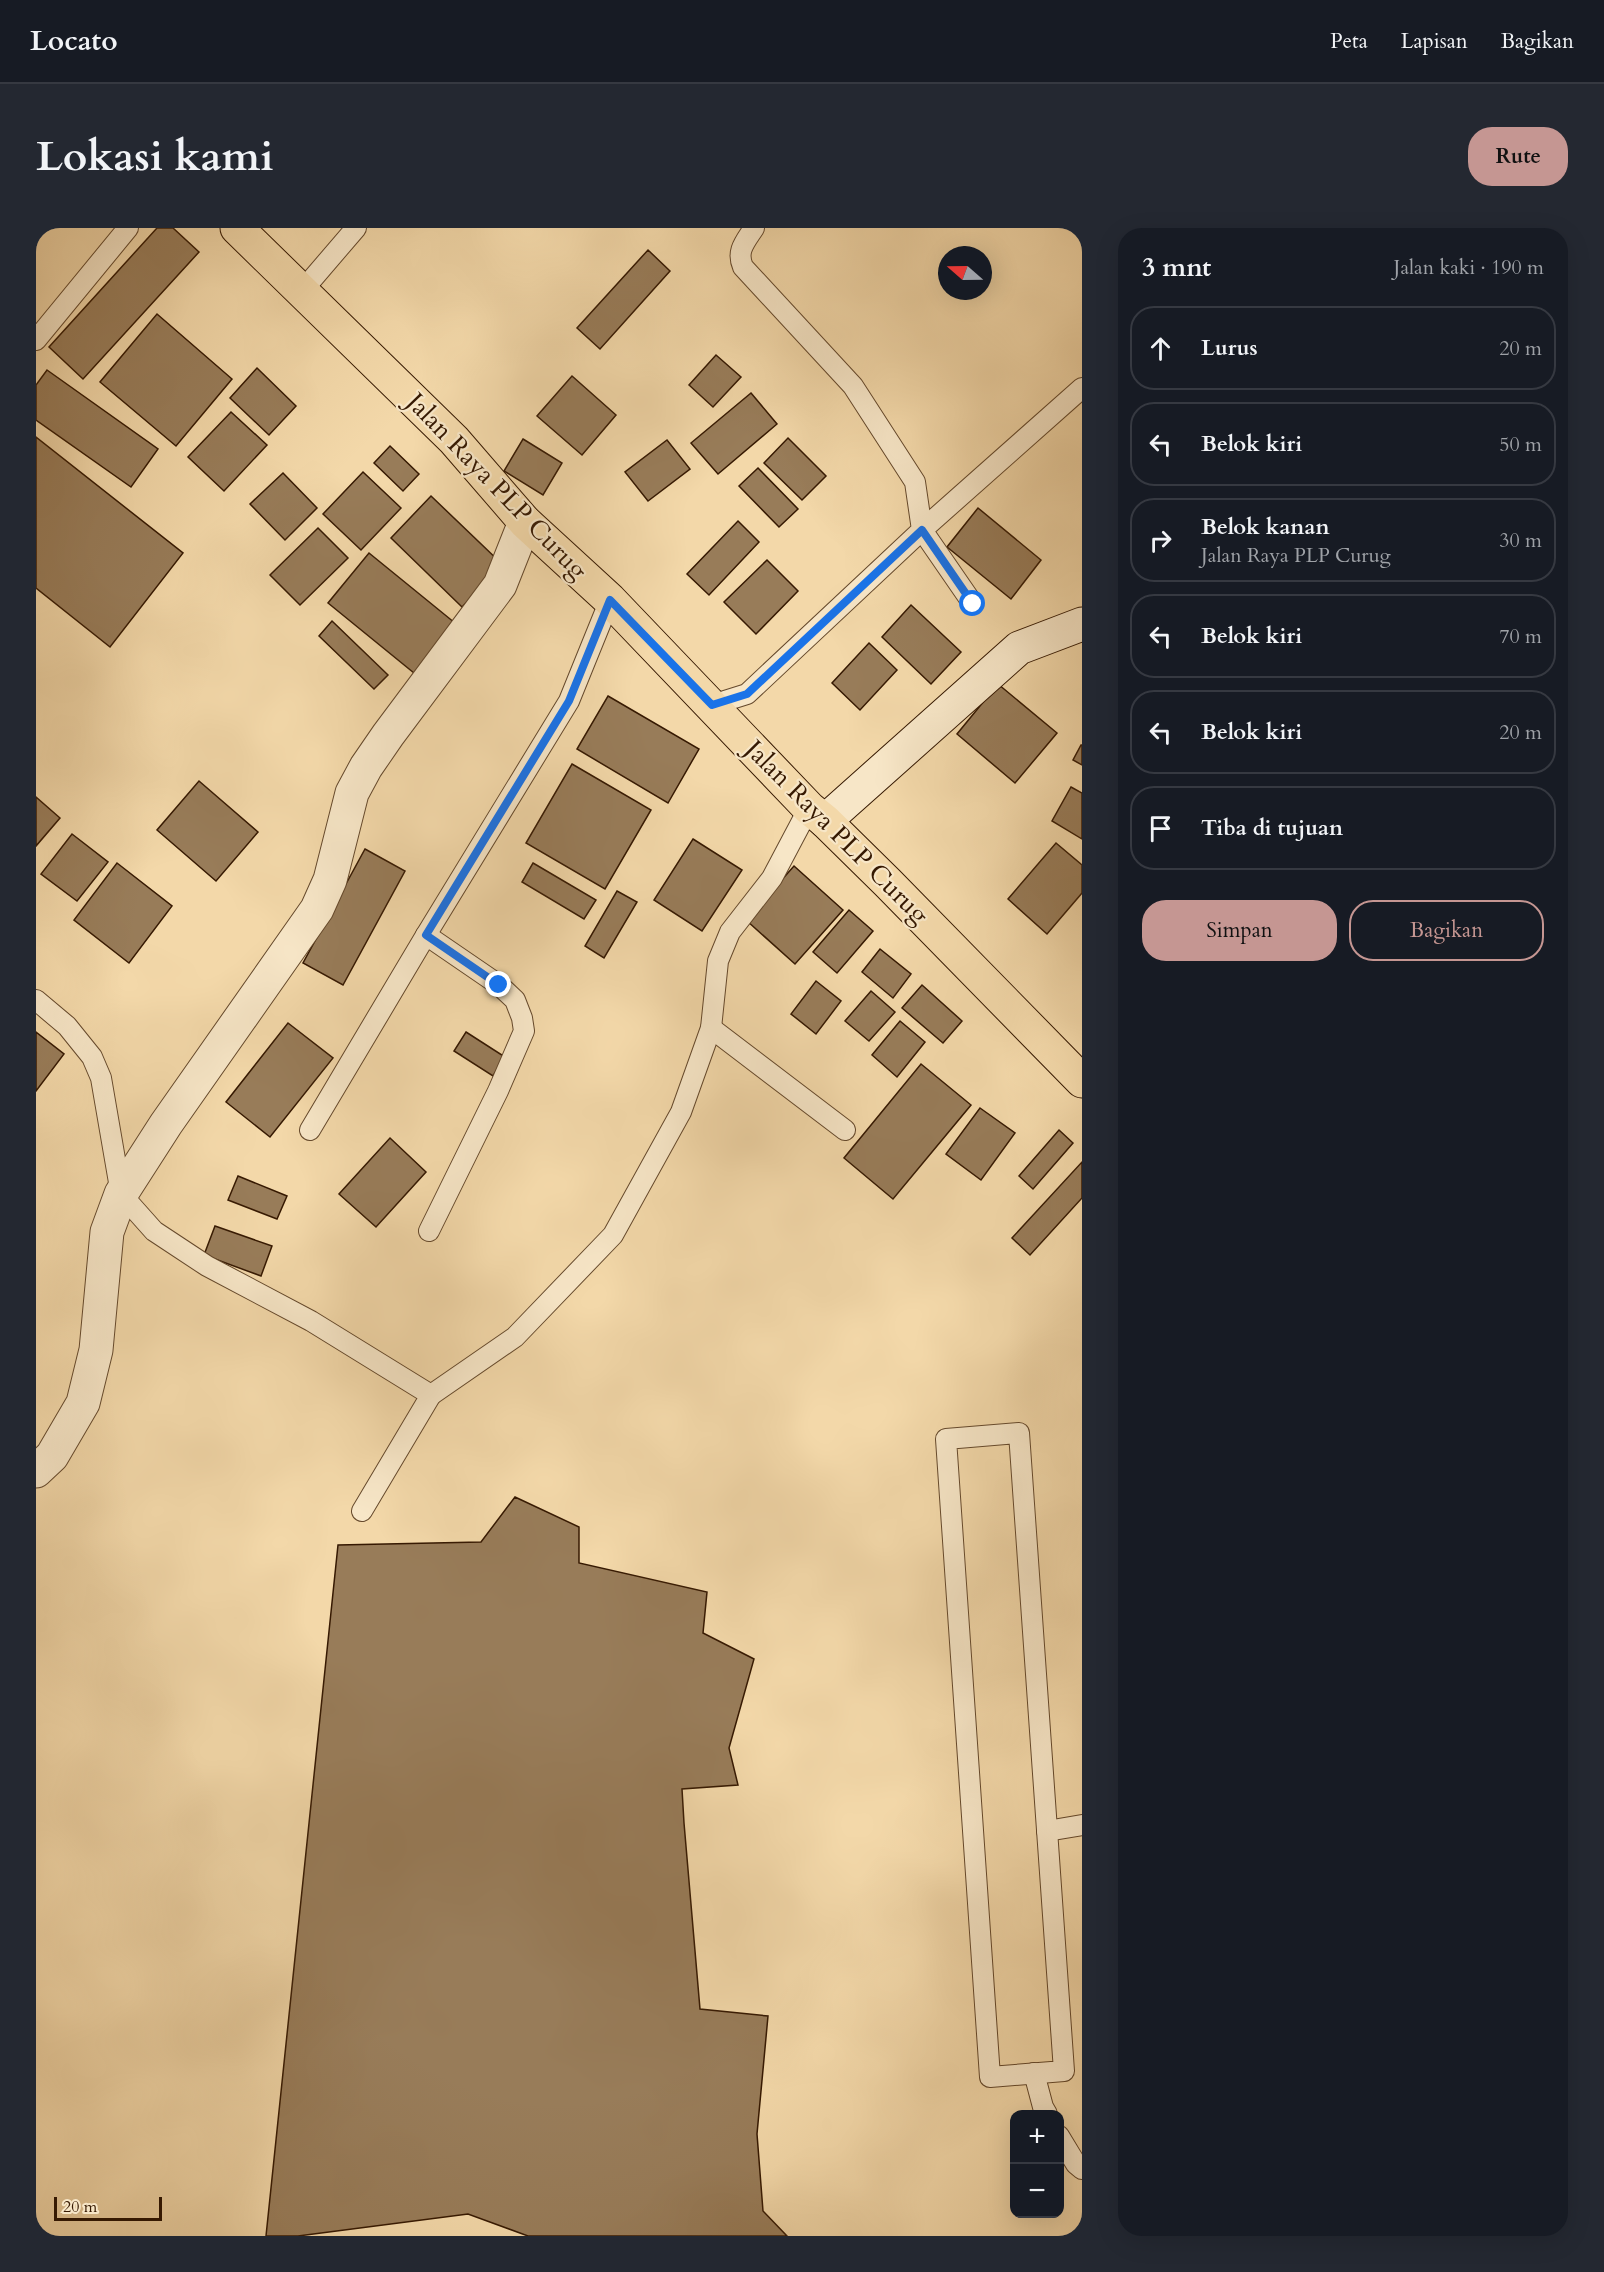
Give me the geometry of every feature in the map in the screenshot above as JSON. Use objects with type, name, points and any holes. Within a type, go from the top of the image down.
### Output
[{"type":"main road","name":"Jalan Raya PLP Curug","points":[[237,228],[454,440],[525,522],[610,600],[817,815],[1082,1081]]},
{"type":"street","points":[[36,1471],[52,1456],[83,1403],[96,1350],[107,1232],[121,1194],[166,1124],[317,909],[330,880],[352,793],[366,766],[500,585],[525,522]]},
{"type":"street","points":[[817,815],[1019,648],[1082,624]]},
{"type":"lane","points":[[36,340],[128,228]]},
{"type":"lane","points":[[302,291],[356,228]]},
{"type":"lane","points":[[754,228],[740,251],[743,267],[853,386],[915,482],[922,530],[973,604]]},
{"type":"lane","points":[[712,705],[747,694],[922,530],[1082,388]]},
{"type":"lane","points":[[310,1130],[569,701],[610,600]]},
{"type":"lane","points":[[362,1511],[431,1395],[515,1337],[613,1235],[681,1112],[711,1028],[718,962],[730,932],[817,815]]},
{"type":"lane","points":[[426,935],[499,985],[514,1000],[522,1018],[524,1031],[498,1091],[429,1231]]},
{"type":"lane","points":[[36,1000],[67,1026],[92,1057],[101,1078],[121,1194],[154,1231],[207,1266],[311,1321],[431,1395]]},
{"type":"lane","points":[[711,1028],[845,1130]]},
{"type":"lane","points":[[1019,1433],[1047,1831],[1064,2071],[990,2077],[946,1439],[1019,1433]]},
{"type":"lane","points":[[1047,1831],[1082,1825]]},
{"type":"lane","points":[[1034,2073],[1044,2110]]},
{"type":"lane","points":[[1064,2144],[1076,2164],[1082,2169]]},
{"type":"building","points":[[157,228],[173,228],[199,252],[83,379],[49,347]]},
{"type":"building","points":[[648,250],[670,271],[600,349],[577,328]]},
{"type":"building","points":[[157,314],[232,379],[176,446],[100,382]]},
{"type":"building","points":[[716,355],[741,377],[713,407],[689,385]]},
{"type":"building","points":[[257,368],[296,406],[269,435],[230,398]]},
{"type":"building","points":[[47,370],[158,449],[131,487],[36,420],[36,385]]},
{"type":"building","points":[[572,376],[616,415],[582,455],[537,416]]},
{"type":"building","points":[[751,393],[777,424],[718,474],[691,443]]},
{"type":"building","points":[[231,412],[267,445],[224,491],[188,457]]},
{"type":"building","points":[[36,437],[183,553],[110,647],[36,588]]},
{"type":"building","points":[[788,438],[826,476],[802,500],[764,463]]},
{"type":"building","points":[[523,439],[562,463],[543,495],[504,471]]},
{"type":"building","points":[[667,440],[690,469],[648,501],[625,472]]},
{"type":"building","points":[[390,446],[419,474],[403,491],[374,463]]},
{"type":"building","points":[[758,468],[798,509],[779,527],[739,486]]},
{"type":"building","points":[[363,472],[401,508],[361,550],[323,514]]},
{"type":"building","points":[[283,473],[317,508],[285,540],[250,504]]},
{"type":"building","points":[[431,496],[503,565],[462,607],[391,538]]},
{"type":"building","points":[[978,508],[1041,560],[1011,599],[947,547]]},
{"type":"building","points":[[738,521],[759,542],[709,595],[687,574]]},
{"type":"building","points":[[318,528],[348,558],[300,605],[270,575]]},
{"type":"building","points":[[369,553],[455,623],[414,673],[328,603]]},
{"type":"building","points":[[767,560],[798,591],[756,634],[724,602]]},
{"type":"building","points":[[911,605],[961,652],[931,684],[882,637]]},
{"type":"building","points":[[332,621],[388,675],[374,689],[319,636]]},
{"type":"building","points":[[869,643],[897,670],[860,710],[832,683]]},
{"type":"building","points":[[998,684],[1057,733],[1015,783],[957,734]]},
{"type":"building","points":[[608,696],[699,749],[668,803],[577,749]]},
{"type":"building","points":[[1082,745],[1082,765],[1073,760]]},
{"type":"building","points":[[572,764],[651,810],[605,889],[526,843]]},
{"type":"building","points":[[199,781],[258,832],[216,881],[157,830]]},
{"type":"building","points":[[1071,787],[1082,793],[1082,839],[1052,821]]},
{"type":"building","points":[[36,797],[60,818],[36,846]]},
{"type":"building","points":[[72,834],[108,862],[77,901],[41,874]]},
{"type":"building","points":[[693,839],[742,870],[702,931],[654,900]]},
{"type":"building","points":[[1056,843],[1082,865],[1082,893],[1047,934],[1008,899]]},
{"type":"building","points":[[365,849],[405,871],[343,985],[303,963]]},
{"type":"building","points":[[117,863],[172,906],[129,963],[74,920]]},
{"type":"building","points":[[533,863],[596,900],[584,919],[522,882]]},
{"type":"building","points":[[794,866],[843,910],[795,964],[746,920]]},
{"type":"building","points":[[617,891],[637,902],[604,958],[585,946]]},
{"type":"building","points":[[849,910],[873,931],[837,973],[813,952]]},
{"type":"building","points":[[880,949],[911,974],[893,998],[862,972]]},
{"type":"building","points":[[816,981],[841,1001],[816,1034],[791,1014]]},
{"type":"building","points":[[922,985],[962,1021],[943,1043],[902,1008]]},
{"type":"building","points":[[871,991],[895,1012],[869,1041],[845,1021]]},
{"type":"building","points":[[900,1021],[925,1042],[897,1077],[872,1055]]},
{"type":"building","points":[[288,1023],[333,1058],[270,1137],[226,1102]]},
{"type":"building","points":[[36,1032],[64,1054],[36,1091]]},
{"type":"building","points":[[466,1032],[505,1057],[493,1076],[454,1051]]},
{"type":"building","points":[[921,1064],[971,1105],[893,1199],[844,1158]]},
{"type":"building","points":[[980,1108],[1015,1133],[981,1180],[946,1154]]},
{"type":"building","points":[[1059,1130],[1073,1143],[1033,1189],[1019,1176]]},
{"type":"building","points":[[390,1138],[426,1172],[376,1227],[339,1194]]},
{"type":"building","points":[[1082,1162],[1082,1198],[1030,1255],[1012,1238]]},
{"type":"building","points":[[238,1176],[287,1196],[277,1219],[228,1200]]},
{"type":"building","points":[[215,1226],[272,1246],[261,1276],[204,1255]]},
{"type":"building","points":[[515,1497],[579,1527],[579,1563],[707,1592],[703,1633],[754,1659],[729,1748],[738,1785],[682,1789],[700,2009],[768,2016],[757,2134],[763,2211],[787,2236],[528,2236],[468,2214],[298,2236],[266,2236],[338,1545],[481,1542]]},
{"type":"route","points":[[499,985],[426,935],[569,701],[610,600],[712,705],[747,694],[922,530],[973,604]]}]
